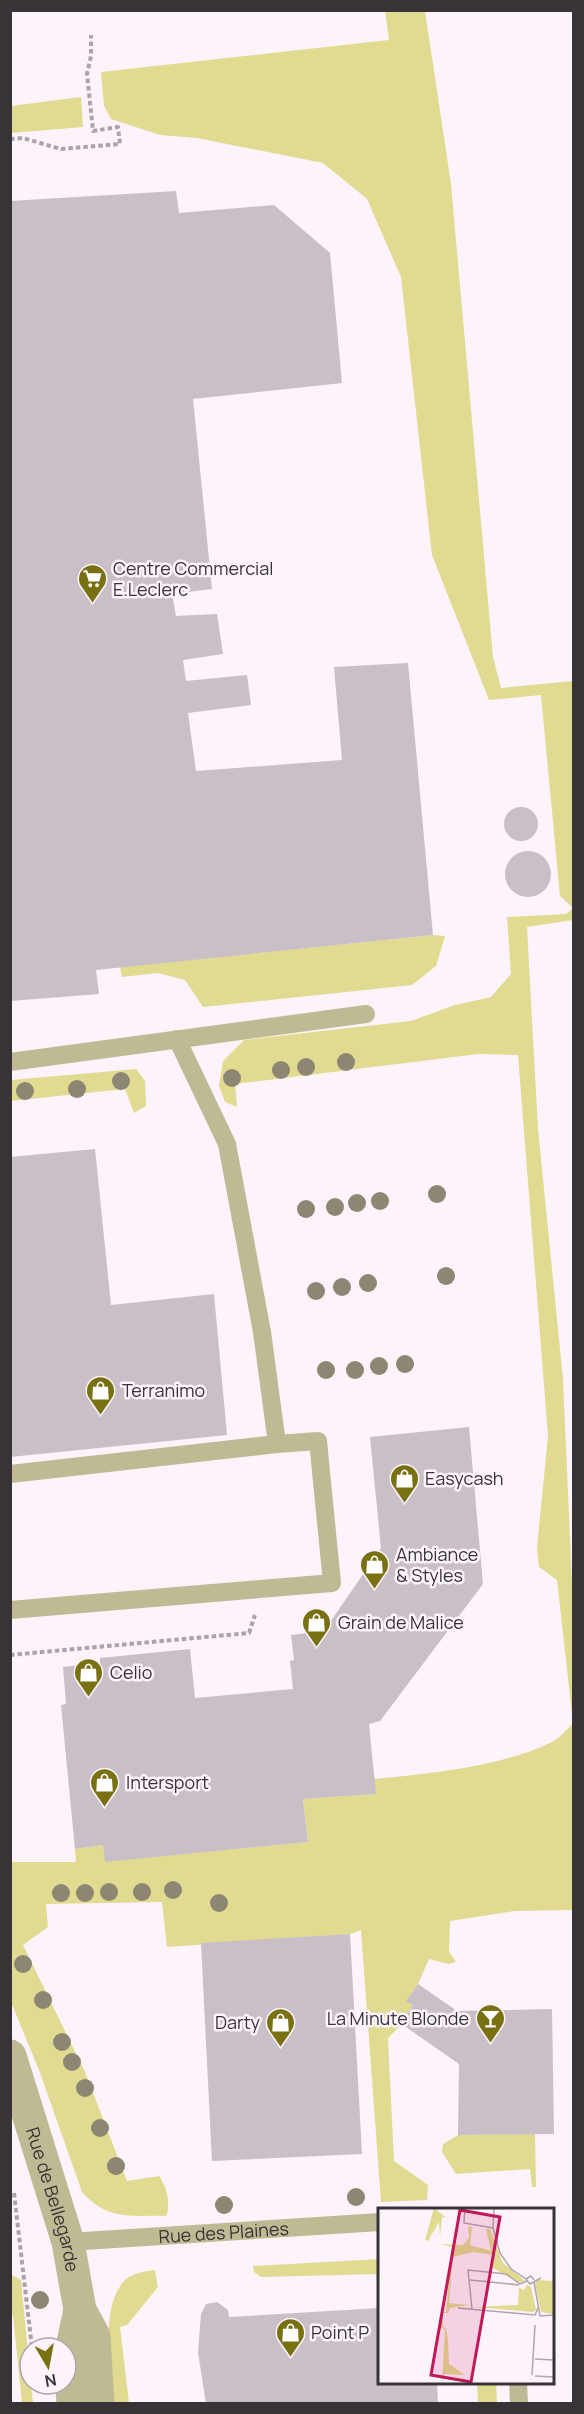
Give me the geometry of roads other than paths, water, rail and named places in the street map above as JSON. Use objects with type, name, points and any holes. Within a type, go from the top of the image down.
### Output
[{"type":"street","name":"Rue de Bellegarde","points":[[10,2056],[68,2242],[81,2310],[94,2336],[98,2403]]},
{"type":"street","name":"Rue de Bellegarde","points":[[73,2403],[70,2357],[81,2310]]},
{"type":"lane","points":[[10,1062],[366,1014]]},
{"type":"lane","points":[[177,1039],[227,1144],[262,1332],[277,1444]]},
{"type":"lane","points":[[10,1474],[318,1441],[332,1583],[10,1610]]},
{"type":"lane","name":"Rue des Plaines","points":[[68,2242],[378,2222]]},
{"type":"lane","points":[[518,2384],[519,2403]]},
{"type":"place","name":"Centre Commercial E.Leclerc","points":[[92,604]]},
{"type":"place","name":"Terranimo","points":[[101,1416]]},
{"type":"place","name":"Easycash","points":[[404,1504]]},
{"type":"place","name":"Ambiance & Styles","points":[[375,1590]]},
{"type":"place","name":"Grain de Malice","points":[[317,1648]]},
{"type":"place","name":"Celio","points":[[89,1698]]},
{"type":"place","name":"Intersport","points":[[105,1808]]},
{"type":"place","name":"La Minute Blonde","points":[[490,2044]]},
{"type":"place","name":"Darty","points":[[281,2048]]},
{"type":"place","name":"Point P","points":[[290,2358]]}]
